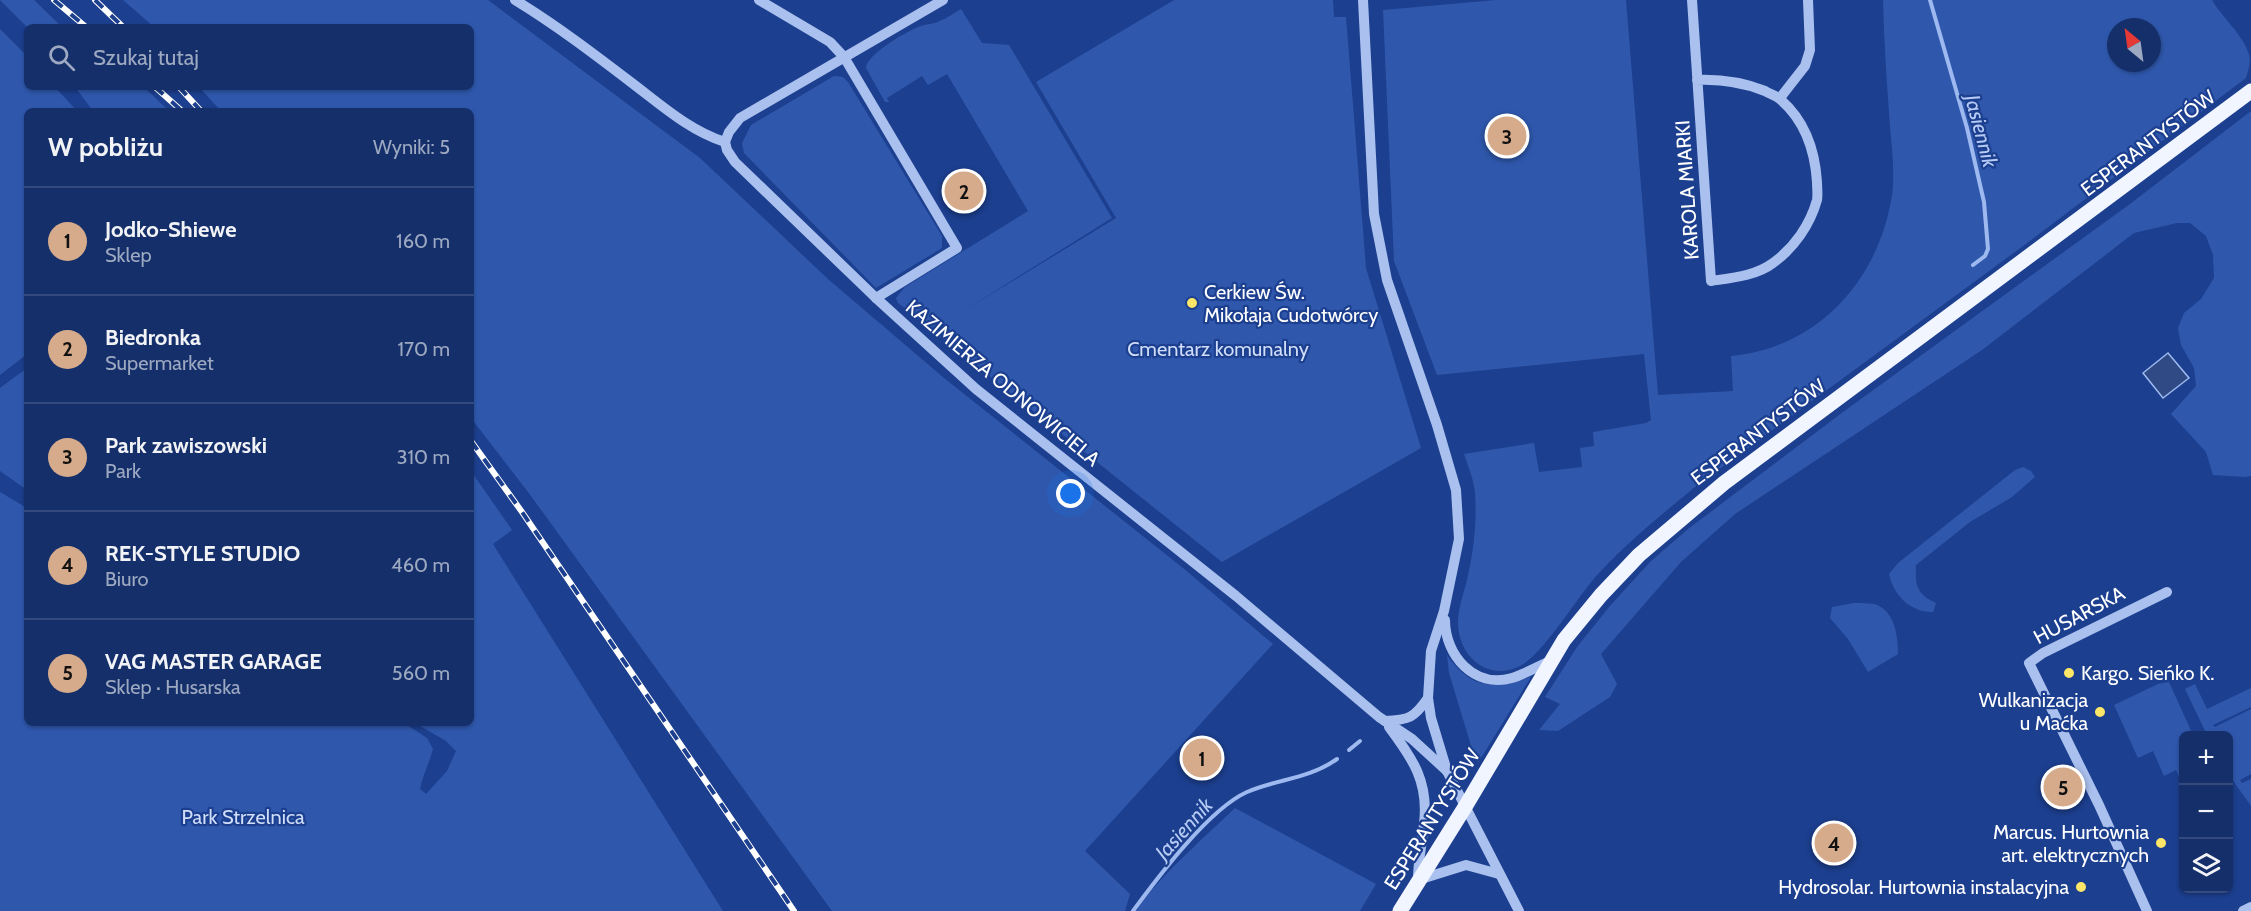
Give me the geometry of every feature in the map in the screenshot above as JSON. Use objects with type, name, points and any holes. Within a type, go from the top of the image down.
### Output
[{"type":"main road","name":"ESPERANTYSTÓW","points":[[1400,911],[1465,807],[1551,661],[1578,622],[1619,574],[1692,508],[2251,91]]},
{"type":"street","points":[[515,0],[581,44],[671,113],[706,136],[725,142],[729,132],[740,118],[944,0]]},
{"type":"street","points":[[759,0],[830,42],[844,57],[957,248],[876,298]]},
{"type":"street","points":[[1363,0],[1374,214],[1387,280],[1437,425],[1456,490],[1459,539],[1444,611],[1431,651],[1428,698],[1434,731],[1447,771],[1519,911]]},
{"type":"street","name":"KAROLA MIARKI","points":[[1692,0],[1697,80],[1711,281],[1734,278],[1772,264],[1790,247],[1806,228],[1817,198],[1815,161],[1811,143],[1800,122],[1780,98],[1746,83],[1719,79],[1697,80]]},
{"type":"street","points":[[1780,98],[1805,66],[1810,50],[1808,0]]},
{"type":"street","name":"KAZIMIERZA ODNOWICIELA","points":[[725,142],[735,162],[876,298],[976,389],[1236,596],[1385,722],[1412,739],[1447,771]]},
{"type":"street","name":"HUSARSKA","points":[[2147,911],[2099,805],[2029,663],[2043,653],[2167,592]]},
{"type":"street","points":[[1444,611],[1446,639],[1453,654],[1471,672],[1484,678],[1497,680],[1512,678],[1551,661]]},
{"type":"street","points":[[1385,722],[1407,720],[1428,698]]},
{"type":"street","points":[[1385,722],[1412,760],[1423,786],[1425,807],[1418,858],[1418,880],[1466,865],[1499,874]]},
{"type":"street","points":[[2243,911],[2251,907]]},
{"type":"green space","points":[[0,0],[34,0],[59,24],[24,24]]},
{"type":"green space","points":[[123,0],[488,0],[700,158],[828,279],[944,378],[1183,568],[1273,644],[1085,851],[1130,894],[1125,911],[832,911],[531,496],[474,422],[474,108],[218,108],[202,90],[474,90],[474,24],[151,24]]},
{"type":"green space","name":"Cmentarz komunalny","points":[[1174,0],[1333,0],[1334,17],[1346,17],[1366,268],[1421,448],[1222,562],[898,303],[896,298],[905,287],[1028,211],[947,74],[928,85],[922,76],[887,98],[889,102],[885,102],[866,68],[880,50],[907,32],[940,21],[961,9],[982,43],[1009,45],[1112,218],[965,310],[1116,218],[1036,82]]},
{"type":"green space","points":[[1496,0],[1626,0],[1658,395],[1733,391],[1731,356],[1762,350],[1791,339],[1817,324],[1839,304],[1858,281],[1874,255],[1885,226],[1892,195],[1893,178],[1883,0],[2212,0],[2243,41],[2249,55],[2246,78],[2019,249],[1695,487],[1633,539],[1599,573],[1550,637],[1529,660],[1508,670],[1497,671],[1477,663],[1464,647],[1460,636],[1458,617],[1472,555],[1476,514],[1471,473],[1464,454],[1534,443],[1539,472],[1582,467],[1580,448],[1594,446],[1593,432],[1646,423],[1651,420],[1644,354],[1437,375],[1394,261],[1383,10]]},
{"type":"green space","points":[[0,29],[24,53],[24,90],[58,90],[74,108],[24,108],[24,356],[0,375]]},
{"type":"green space","points":[[834,76],[843,77],[848,82],[942,236],[942,248],[876,288],[744,153],[742,143],[751,125]]},
{"type":"green space","points":[[77,90],[147,90],[166,108],[91,108]]},
{"type":"green space","points":[[2251,111],[2251,476],[2213,475],[2206,452],[2171,414],[2196,386],[2194,368],[2181,345],[2178,328],[2184,313],[2201,299],[2214,278],[2213,255],[2206,236],[2190,223],[2177,223],[2134,233],[1982,350],[1735,514],[1681,562],[1601,654],[1617,684],[1610,697],[1558,731],[1539,730],[1560,704],[1545,697],[1577,647],[1650,562],[1688,529],[1843,412],[2130,204]]},
{"type":"green space","points":[[24,370],[24,488],[0,471],[0,388]]},
{"type":"green space","points":[[2023,467],[2031,471],[2035,477],[2012,497],[1970,522],[1916,565],[1918,588],[1921,593],[1936,603],[1933,612],[1917,609],[1904,601],[1891,582],[1889,574],[1898,563],[2015,470]]},
{"type":"green space","name":"Park Strzelnica","points":[[474,475],[512,530],[493,544],[723,911],[0,911],[0,492],[24,506],[24,726],[409,726],[427,738],[433,749],[420,789],[426,794],[447,771],[456,751],[446,741],[420,726],[474,726]]},
{"type":"green space","points":[[1854,603],[1874,604],[1881,607],[1891,618],[1896,632],[1898,654],[1868,672],[1848,639],[1830,618],[1832,607]]},
{"type":"green space","points":[[1447,655],[1465,675],[1484,684],[1505,684],[1531,677],[1478,763],[1449,673]]},
{"type":"green space","points":[[2169,682],[2191,731],[2179,731],[2179,777],[2176,770],[2164,776],[2153,751],[2138,758],[2114,705],[2158,684]]},
{"type":"green space","points":[[2195,684],[2207,709],[2251,688],[2251,707],[2213,725],[2215,727],[2251,709],[2251,774],[2240,780],[2242,783],[2251,779],[2251,806],[2233,781],[2233,731],[2205,731],[2185,689]]},
{"type":"green space","points":[[1235,808],[1376,884],[1360,911],[1136,911],[1169,871]]},
{"type":"shaded area","points":[[2168,353],[2189,378],[2163,398],[2143,373]]},
{"type":"waterway","name":"Jasiennik","points":[[1930,0],[1967,128],[1984,202],[1988,249],[1985,256],[1973,265]]},
{"type":"waterway","name":"Jasiennik","points":[[1349,750],[1360,741]]},
{"type":"waterway","name":"Jasiennik","points":[[1133,911],[1185,845],[1232,801],[1258,788],[1315,771],[1337,759]]},
{"type":"railway","points":[[54,0],[82,24]]},
{"type":"railway","points":[[95,0],[120,24]]},
{"type":"railway","points":[[158,90],[179,108]]},
{"type":"railway","points":[[182,90],[198,108]]},
{"type":"railway","points":[[474,445],[794,911]]},
{"type":"place","name":"Park zawiszowski","points":[[1507,136]]},
{"type":"place","name":"Biedronka","points":[[964,191]]},
{"type":"place","name":"Cerkiew Św. Mikołaja Cudotwórcy","points":[[1192,303]]},
{"type":"place","name":"Kargo. Sieńko K.","points":[[2069,673]]},
{"type":"place","name":"Wulkanizacja u Maćka","points":[[2100,712]]},
{"type":"place","name":"Jodko-Shiewe","points":[[1202,758]]},
{"type":"place","name":"VAG MASTER GARAGE","points":[[2063,787]]},
{"type":"place","name":"REK-STYLE STUDIO","points":[[1834,843]]},
{"type":"place","name":"Marcus. Hurtownia art. elektrycznych","points":[[2161,843]]},
{"type":"place","name":"Hydrosolar. Hurtownia instalacyjna","points":[[2081,887]]}]
